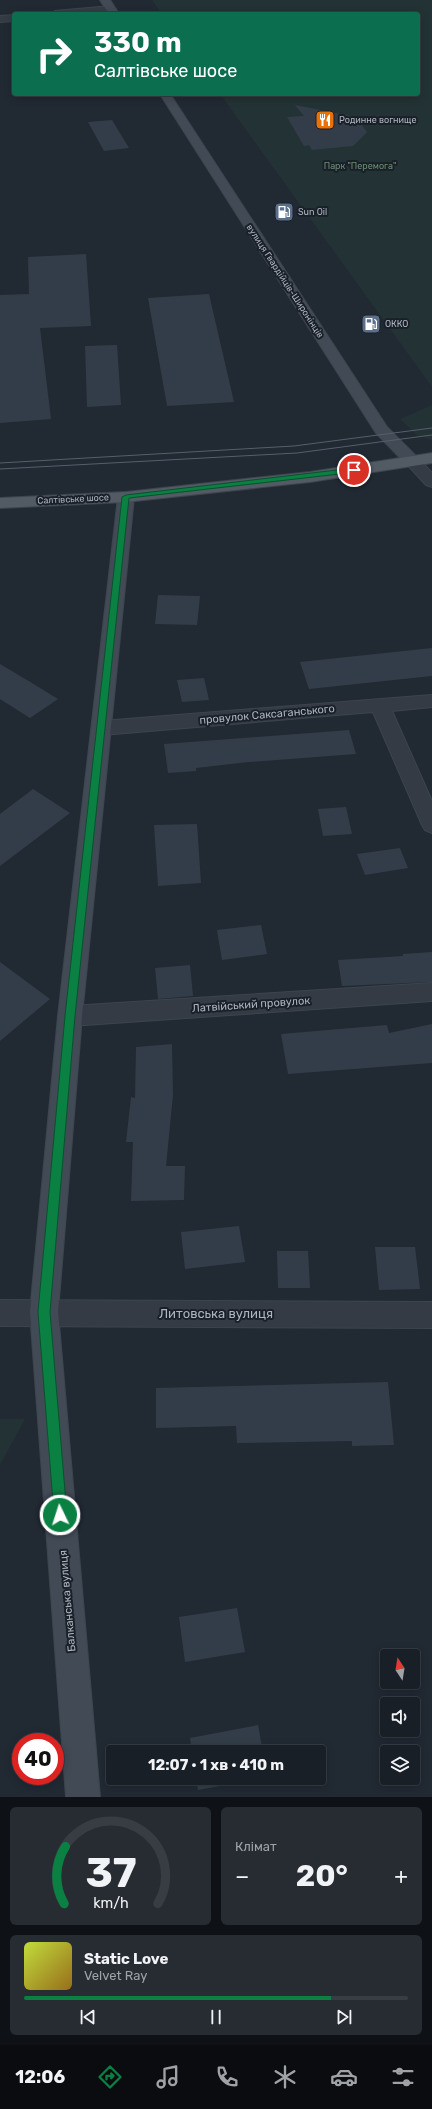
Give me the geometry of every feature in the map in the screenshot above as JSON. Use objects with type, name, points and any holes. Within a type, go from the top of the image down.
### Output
[{"type":"main road","name":"Салтівське шосе","points":[[0,503],[126,497],[310,477],[432,458]]},
{"type":"street","points":[[105,0],[112,12]]},
{"type":"street","points":[[0,19],[12,18]]},
{"type":"street","name":"вулиця Гвардійців-Широнінців","points":[[166,96],[381,430],[413,462]]},
{"type":"street","points":[[413,462],[432,482]]},
{"type":"street","name":"Балканська вулиця","points":[[83,1797],[44,1312],[70,1016],[126,497]]},
{"type":"street","name":"провулок Саксаганського","points":[[102,728],[432,701]]},
{"type":"street","points":[[380,705],[432,825]]},
{"type":"street","name":"Латвійський провулок","points":[[70,1016],[432,992]]},
{"type":"street","name":"Литовська вулиця","points":[[0,1313],[44,1312],[432,1315]]},
{"type":"green space","name":"Парк \"Перемога\"","points":[[152,0],[432,0],[432,387],[221,96],[420,96],[420,12],[161,12]]},
{"type":"green space","points":[[432,405],[432,440],[417,435],[400,419]]},
{"type":"green space","points":[[0,1419],[25,1419],[0,1465]]},
{"type":"building","points":[[295,105],[356,117],[367,132],[353,146],[312,150],[309,145],[304,146],[287,117],[304,116]]},
{"type":"building","points":[[112,120],[129,148],[104,151],[88,122]]},
{"type":"building","points":[[86,254],[91,326],[40,328],[51,419],[0,423],[0,295],[29,294],[28,257]]},
{"type":"building","points":[[209,294],[234,402],[167,406],[148,298]]},
{"type":"building","points":[[117,345],[121,405],[87,407],[85,346]]},
{"type":"building","points":[[158,595],[200,596],[197,625],[155,624]]},
{"type":"building","points":[[432,648],[432,676],[309,689],[300,662]]},
{"type":"building","points":[[0,664],[58,699],[30,718],[0,699]]},
{"type":"building","points":[[204,678],[209,700],[182,702],[177,680]]},
{"type":"building","points":[[349,730],[356,754],[249,762],[196,768],[196,771],[168,773],[164,744]]},
{"type":"building","points":[[33,789],[70,813],[0,866],[0,814]]},
{"type":"building","points":[[346,807],[352,834],[323,836],[318,809]]},
{"type":"building","points":[[197,824],[201,883],[158,886],[154,825]]},
{"type":"building","points":[[400,848],[408,868],[365,875],[357,854]]},
{"type":"building","points":[[261,925],[267,954],[222,960],[217,930]]},
{"type":"building","points":[[432,952],[432,982],[342,986],[338,960],[403,956],[403,954]]},
{"type":"building","points":[[0,962],[50,999],[0,1041]]},
{"type":"building","points":[[190,965],[193,996],[158,999],[155,968]]},
{"type":"building","points":[[432,1024],[432,1063],[288,1074],[281,1034],[387,1025],[389,1033]]},
{"type":"building","points":[[172,1044],[173,1095],[166,1166],[185,1166],[184,1200],[131,1201],[133,1142],[126,1142],[131,1097],[135,1098],[136,1047]]},
{"type":"building","points":[[239,1226],[245,1262],[185,1269],[181,1232]]},
{"type":"building","points":[[375,1247],[415,1247],[420,1289],[379,1290]]},
{"type":"building","points":[[277,1251],[308,1251],[310,1288],[278,1288]]},
{"type":"building","points":[[388,1382],[394,1445],[352,1446],[352,1441],[237,1443],[236,1426],[156,1428],[156,1388]]},
{"type":"building","points":[[237,1608],[245,1652],[185,1662],[179,1617]]},
{"type":"building","points":[[258,1725],[262,1745],[191,1745],[190,1738]]},
{"type":"building","points":[[197,1785],[226,1785],[198,1790]]},
{"type":"tram line","points":[[0,463],[294,446],[432,428]]},
{"type":"tram line","points":[[0,469],[297,453],[432,435]]},
{"type":"place","name":"Родинне вогнище","points":[[325,120]]},
{"type":"place","name":"Sun Oil","points":[[284,212]]},
{"type":"place","name":"ОККО","points":[[371,324]]},
{"type":"route","points":[[60,1515],[44,1312],[70,1016],[126,497],[310,477],[354,470]]}]
